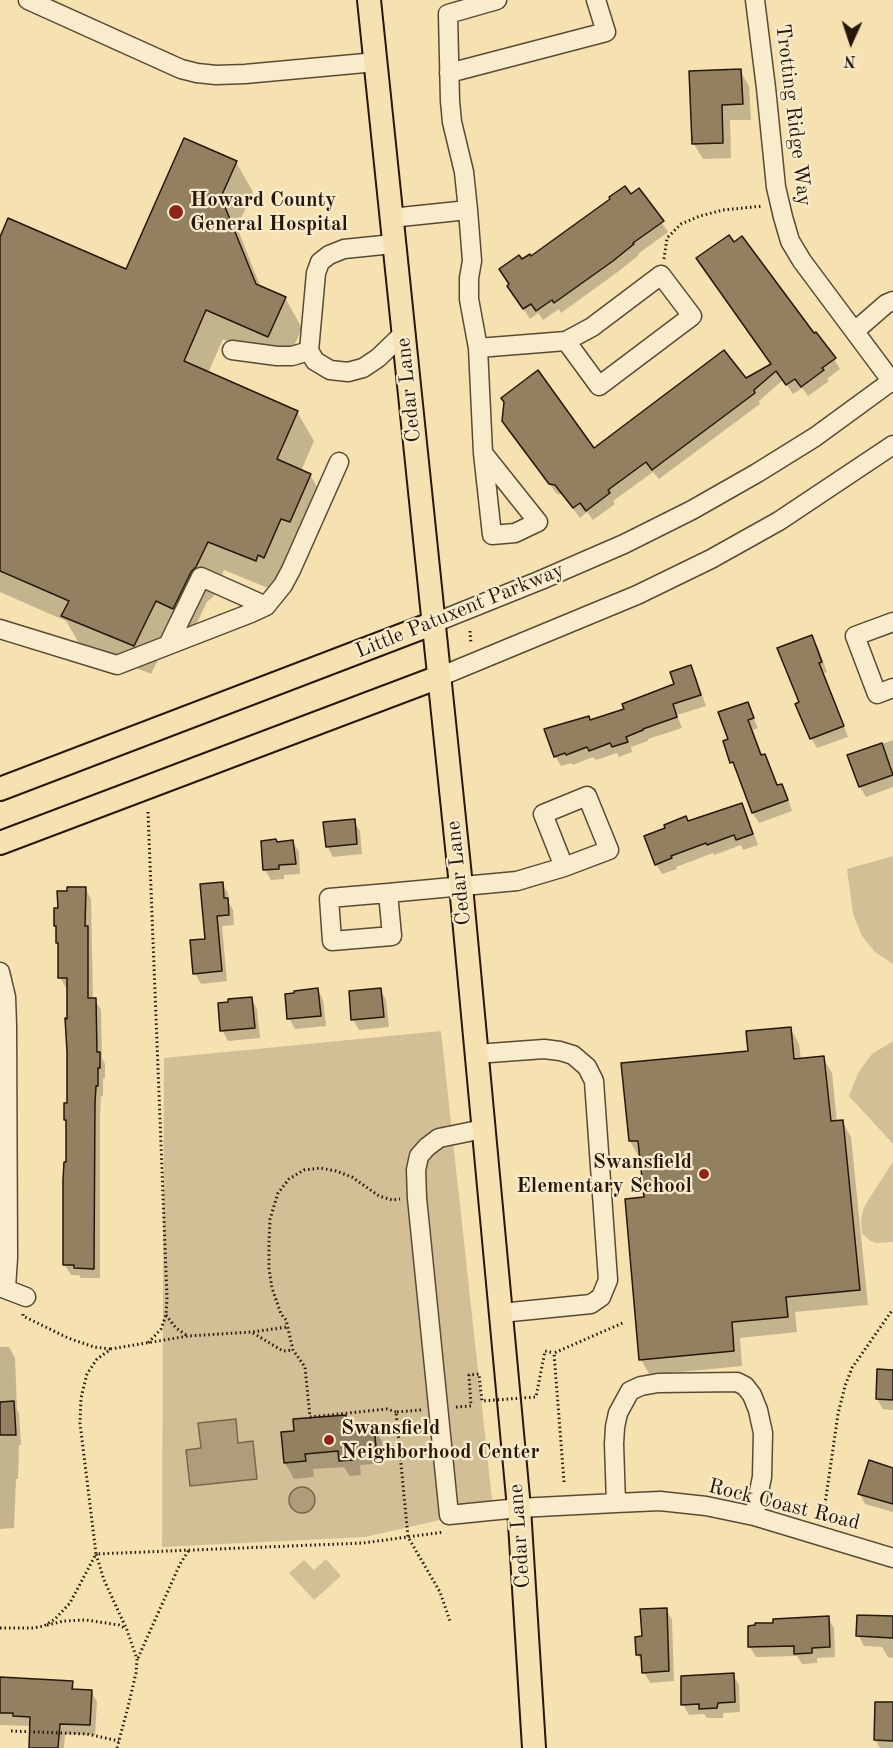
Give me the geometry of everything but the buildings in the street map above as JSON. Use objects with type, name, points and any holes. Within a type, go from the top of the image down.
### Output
[{"type":"main road","name":"Cedar Lane","points":[[369,0],[461,886],[519,1508],[534,1748]]},
{"type":"main road","name":"Little Patuxent Parkway","points":[[0,789],[434,623]]},
{"type":"main road","points":[[0,843],[440,677]]},
{"type":"street","points":[[28,0],[180,69],[197,73],[245,74],[376,62]]},
{"type":"street","points":[[483,453],[478,348],[469,299],[472,261],[468,210],[464,172],[452,122],[447,14],[496,0]]},
{"type":"street","points":[[449,73],[606,32],[596,0]]},
{"type":"street","name":"Trotting Ridge Way","points":[[755,0],[776,187],[790,242],[893,381]]},
{"type":"street","points":[[391,218],[468,210]]},
{"type":"street","points":[[393,244],[344,249],[329,255],[320,262],[316,273],[309,351],[315,361],[330,370],[348,372],[363,368],[378,358],[403,333]]},
{"type":"street","points":[[478,348],[566,342],[592,327],[661,275],[692,316],[599,386],[566,342]]},
{"type":"street","points":[[855,330],[886,304],[893,301]]},
{"type":"street","points":[[232,350],[277,356],[292,356],[309,351]]},
{"type":"street","name":"Little Patuxent Parkway","points":[[434,623],[542,580],[624,544],[692,510],[758,473],[815,437],[893,381]]},
{"type":"street","points":[[440,677],[637,595],[711,559],[779,520],[893,445]]},
{"type":"street","points":[[0,630],[117,665],[251,614],[266,606],[283,585],[339,462]]},
{"type":"street","points":[[168,645],[201,577],[266,606]]},
{"type":"street","points":[[893,622],[855,636],[877,694],[893,688]]},
{"type":"street","points":[[388,893],[517,881],[564,867]]},
{"type":"street","points":[[0,972],[6,997],[8,1258],[3,1288],[26,1297]]},
{"type":"street","points":[[476,1054],[544,1049],[560,1051],[573,1055],[587,1067],[594,1082],[608,1280],[601,1297],[591,1304],[501,1313]]},
{"type":"street","points":[[447,1408],[417,1198],[416,1170],[419,1156],[440,1138],[483,1129]]},
{"type":"street","points":[[616,1503],[615,1427],[618,1413],[630,1391],[658,1383],[737,1382],[745,1386],[752,1395],[763,1433],[762,1477],[754,1516]]},
{"type":"street","name":"Rock Coast Road","points":[[447,1408],[449,1515],[519,1508],[616,1503],[660,1502],[706,1506],[754,1516],[893,1558]]},
{"type":"path","points":[[661,275],[667,238],[681,224],[723,210],[780,205]]},
{"type":"path","points":[[470,631],[471,652]]},
{"type":"path","points":[[148,812],[167,1298],[166,1315],[161,1329],[148,1343]]},
{"type":"path","points":[[417,1198],[392,1200],[379,1196],[352,1177],[320,1168],[304,1170],[289,1179],[278,1194],[270,1219],[269,1269],[272,1288],[281,1314],[286,1320],[293,1350],[305,1367],[310,1417],[387,1409],[396,1412],[471,1406],[469,1375],[479,1374],[482,1401],[536,1397],[545,1351],[554,1353],[625,1322]]},
{"type":"path","points":[[26,1297],[23,1316],[68,1338],[94,1347],[111,1349],[188,1336],[252,1332],[287,1327]]},
{"type":"path","points":[[820,1535],[838,1414],[845,1386],[852,1368],[893,1309]]},
{"type":"path","points":[[166,1315],[176,1328],[188,1336]]},
{"type":"path","points":[[252,1332],[283,1352],[293,1350]]},
{"type":"path","points":[[111,1349],[97,1359],[87,1374],[81,1398],[80,1423],[96,1554],[104,1580],[127,1630],[137,1659]]},
{"type":"path","points":[[554,1353],[564,1482]]},
{"type":"path","points":[[396,1412],[408,1537],[440,1592],[450,1621]]},
{"type":"path","points":[[96,1554],[363,1543],[453,1531]]},
{"type":"path","points":[[117,1748],[136,1673],[137,1659],[180,1564],[189,1550]]},
{"type":"path","points":[[45,1626],[70,1603],[96,1554]]},
{"type":"path","points":[[0,1628],[33,1628],[64,1621],[86,1620],[119,1625],[127,1630]]},
{"type":"path","points":[[11,1731],[87,1734],[119,1741]]},
{"type":"shaded area","points":[[893,856],[893,964],[875,952],[862,936],[853,914],[847,869]]},
{"type":"shaded area","points":[[441,1031],[493,1508],[365,1537],[162,1547],[164,1058]]},
{"type":"shaded area","points":[[893,1041],[893,1144],[849,1096],[858,1073],[872,1054]]},
{"type":"shaded area","points":[[893,1162],[893,1242],[875,1243],[862,1233],[863,1210]]},
{"type":"shaded area","points":[[236,1419],[238,1443],[253,1441],[257,1479],[190,1486],[186,1450],[201,1448],[198,1423]]},
{"type":"shaded area","points":[[302,1487],[311,1491],[315,1500],[311,1509],[302,1513],[293,1509],[289,1500],[293,1491]]},
{"type":"shaded area","points":[[326,1559],[341,1576],[314,1600],[289,1573],[304,1560],[314,1570]]},
{"type":"place","name":"Howard County General Hospital","points":[[176,212]]},
{"type":"place","name":"Swansfield Elementary School","points":[[704,1174]]},
{"type":"place","name":"Swansfield Neighborhood Center","points":[[329,1440]]}]
